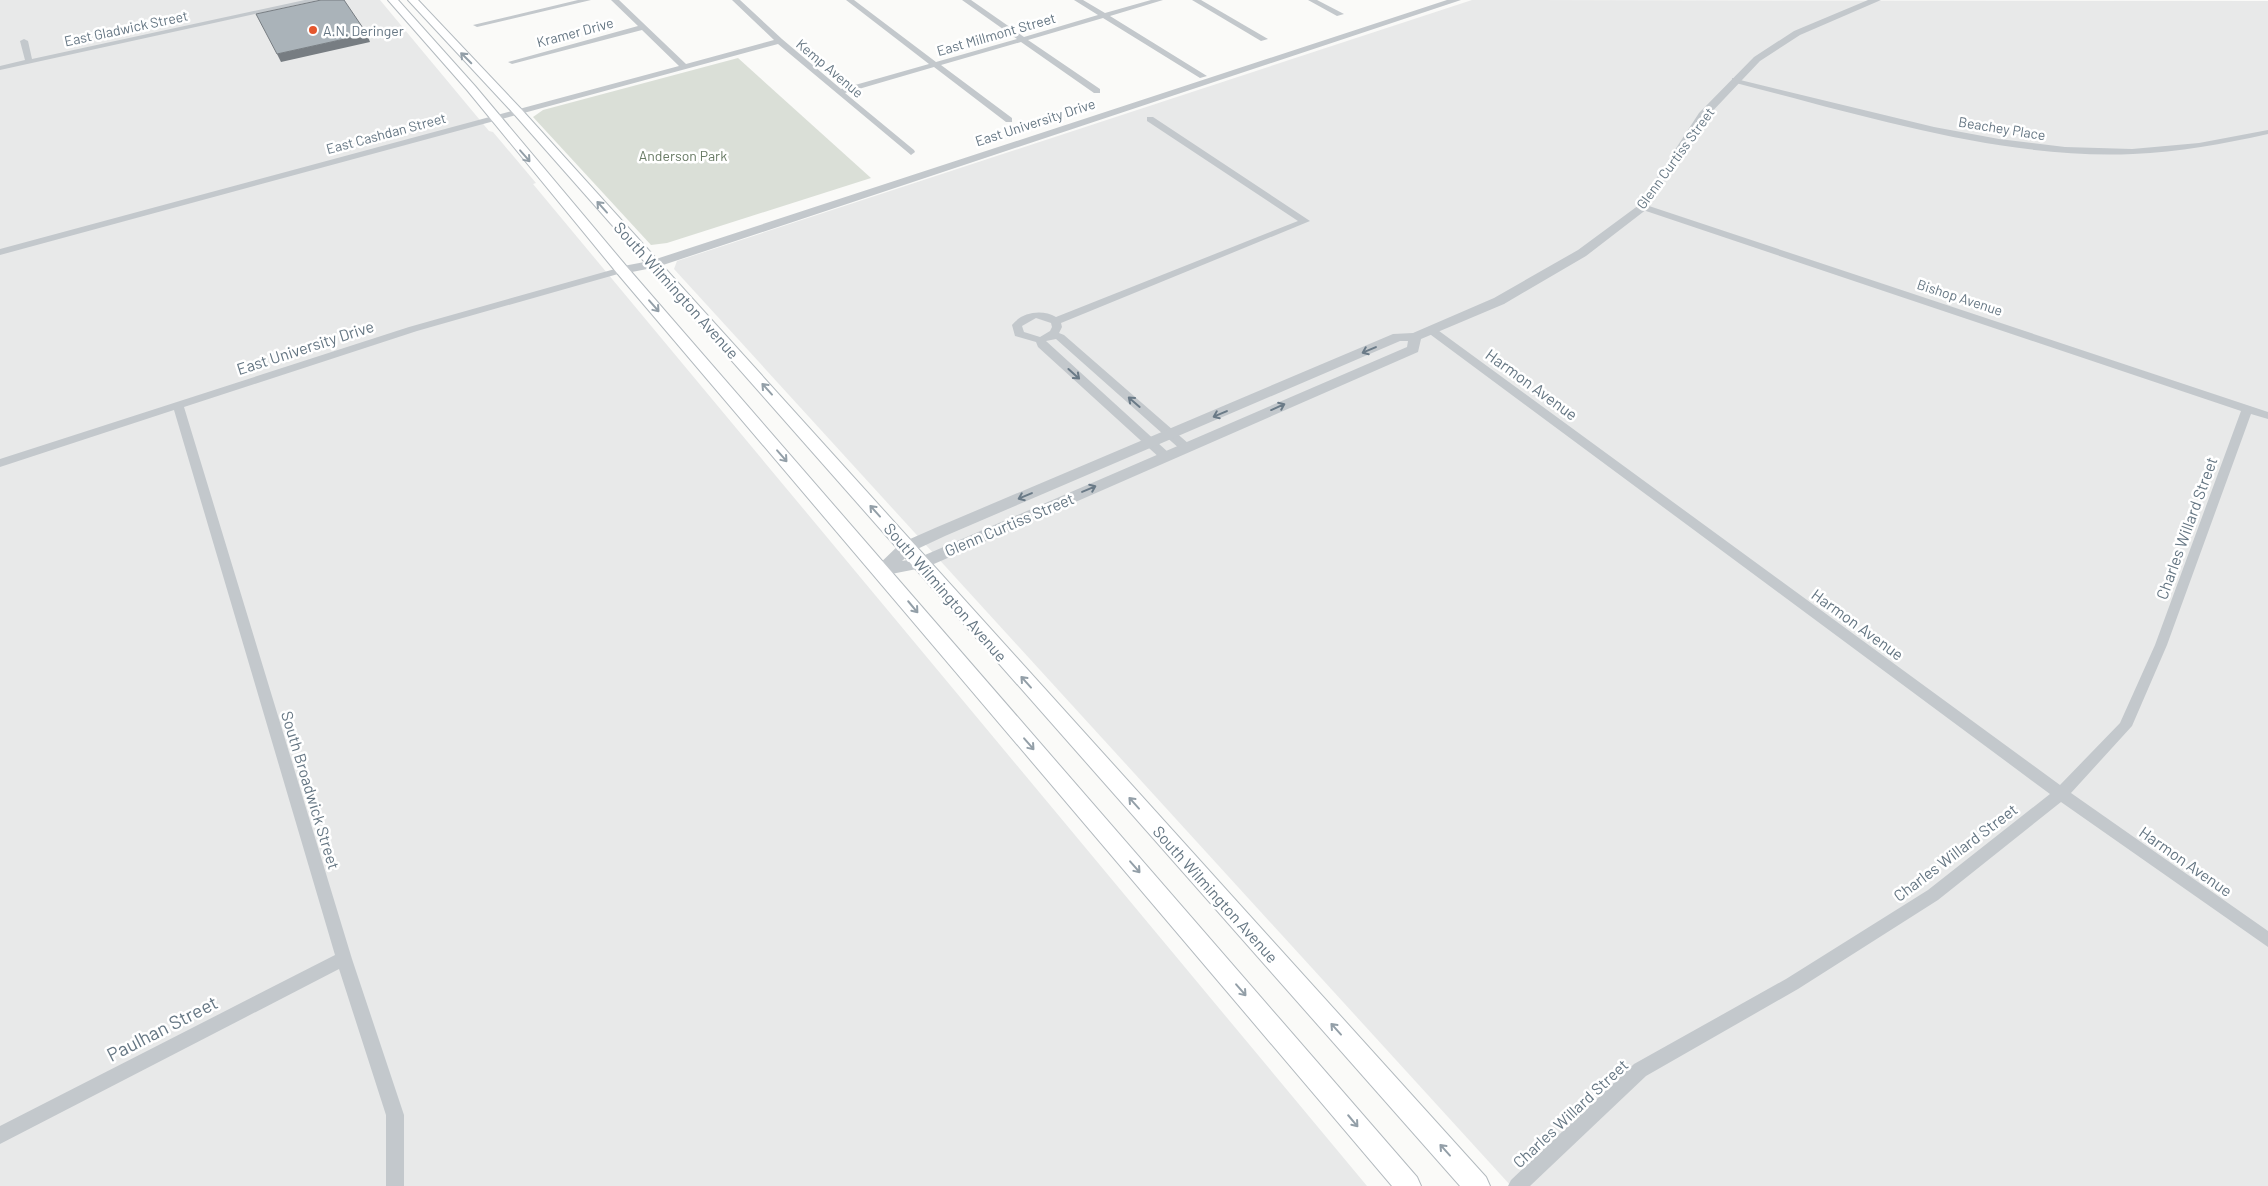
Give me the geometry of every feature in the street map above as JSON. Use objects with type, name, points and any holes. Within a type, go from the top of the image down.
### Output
[{"type":"main road","name":"South Wilmington Avenue","points":[[393,0],[496,118],[520,150],[622,270],[1408,1186]]},
{"type":"main road","name":"South Wilmington Avenue","points":[[413,0],[518,112],[1477,1186]]},
{"type":"street","name":"East Gladwick Street","points":[[0,68],[315,0]]},
{"type":"street","points":[[477,25],[587,0]]},
{"type":"street","points":[[615,0],[684,66]]},
{"type":"street","name":"Kemp Avenue","points":[[736,0],[779,41],[911,152]]},
{"type":"street","points":[[850,0],[1009,120]]},
{"type":"street","points":[[966,0],[1097,91]]},
{"type":"street","points":[[1078,0],[1207,78]]},
{"type":"street","name":"East Millmont Street","points":[[839,92],[1159,0]]},
{"type":"street","points":[[1196,0],[1264,39]]},
{"type":"street","points":[[1312,0],[1340,14]]},
{"type":"street","name":"East University Drive","points":[[1207,78],[1436,0]]},
{"type":"street","name":"East University Drive","points":[[0,463],[413,329],[622,270],[1207,78],[1456,0]]},
{"type":"street","name":"Glenn Curtiss Street","points":[[881,570],[1170,434],[1398,338],[1415,337],[1499,301],[1582,253],[1643,207],[1703,115],[1757,59],[1797,33],[1876,0]]},
{"type":"street","name":"Kramer Drive","points":[[512,62],[644,27]]},
{"type":"street","points":[[24,41],[30,62]]},
{"type":"street","name":"East Cashdan Street","points":[[0,252],[779,41]]},
{"type":"street","name":"Beachey Place","points":[[1735,80],[1972,139],[2040,148],[2111,153],[2176,149],[2236,140],[2268,132]]},
{"type":"street","points":[[1056,321],[1305,221],[1150,119]]},
{"type":"street","name":"Bishop Avenue","points":[[1643,207],[2268,416]]},
{"type":"street","points":[[1054,335],[1059,325],[1056,321],[1043,316],[1021,320],[1017,325],[1016,330],[1024,338],[1040,340],[1054,335],[1060,337],[1185,447]]},
{"type":"street","name":"Harmon Avenue","points":[[1432,330],[2061,794],[2268,940]]},
{"type":"street","name":"Glenn Curtiss Street","points":[[914,555],[1165,456],[1413,349],[1415,337]]},
{"type":"street","points":[[1040,340],[1042,345],[1165,456]]},
{"type":"street","name":"South Broadwick Street","points":[[178,406],[344,959],[395,1115],[396,1186]]},
{"type":"street","name":"Charles Willard Street","points":[[1517,1186],[1640,1070],[1792,984],[1933,895],[2061,794],[2125,726],[2161,645],[2248,409]]},
{"type":"street","name":"Paulhan Street","points":[[0,1135],[344,959]]},
{"type":"shaded area","points":[[0,0],[380,0],[489,131],[493,132],[536,183],[533,184],[1367,1186],[0,1186]]},
{"type":"shaded area","points":[[1472,0],[2268,1],[2268,1186],[1511,1186],[674,269],[677,261]]},
{"type":"green space","name":"Anderson Park","points":[[738,58],[871,178],[667,243],[651,245],[533,117],[543,110]]},
{"type":"building","name":"A.N. Deringer","points":[[321,0],[344,0],[367,34],[277,54],[256,14]]},
{"type":"place","name":"A.N. Deringer","points":[[313,30]]}]
